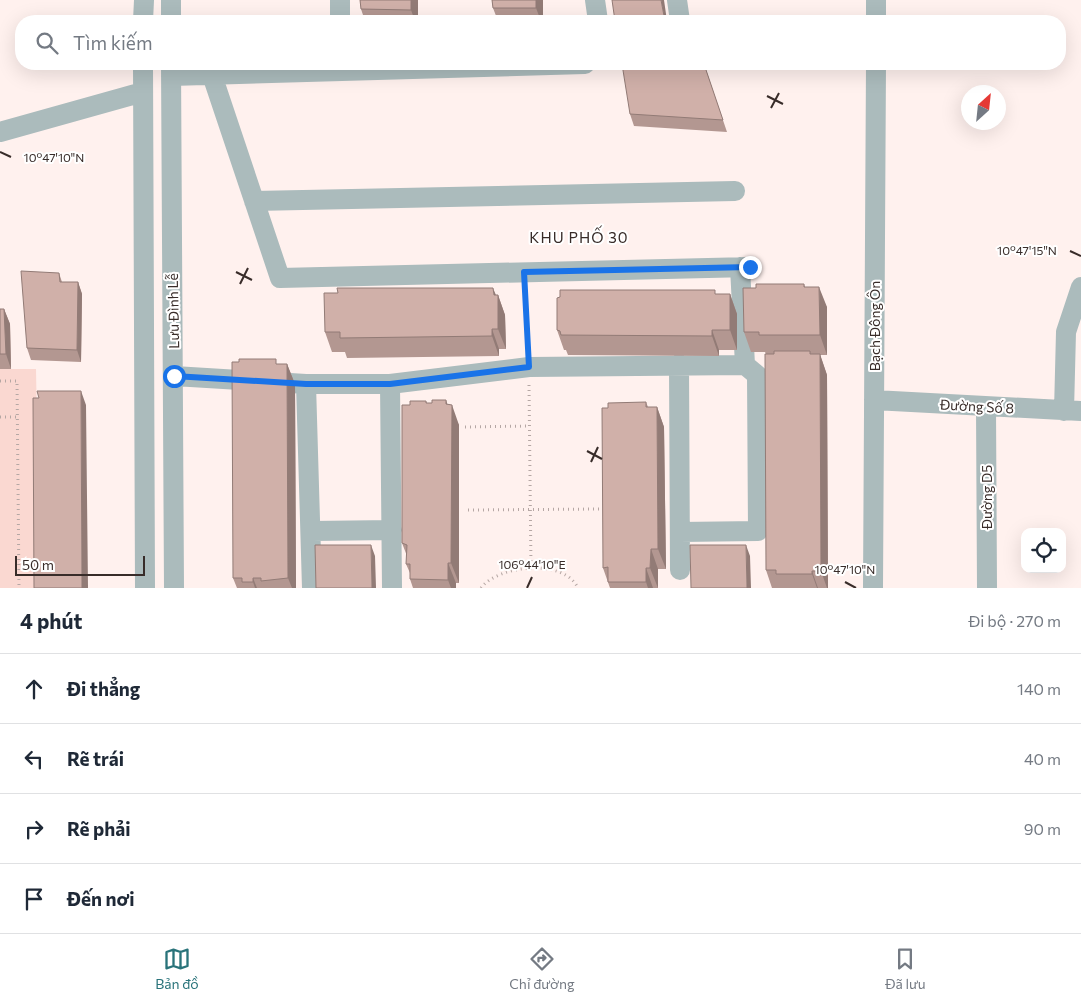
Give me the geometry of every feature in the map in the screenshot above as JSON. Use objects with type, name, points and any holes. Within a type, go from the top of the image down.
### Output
[{"type":"street","points":[[143,15],[144,0]]},
{"type":"street","points":[[171,0],[171,15]]},
{"type":"street","points":[[340,0],[340,15]]},
{"type":"street","points":[[595,0],[597,15]]},
{"type":"street","points":[[677,0],[679,15]]},
{"type":"street","points":[[876,0],[876,15]]},
{"type":"street","name":"Lưu Đình Lễ","points":[[143,70],[145,588]]},
{"type":"street","points":[[171,70],[212,75],[293,70]]},
{"type":"street","name":"Lưu Đình Lễ","points":[[171,70],[174,588]]},
{"type":"street","name":"Bạch Đông Ôn","points":[[873,588],[876,70]]},
{"type":"street","points":[[212,75],[280,278],[745,267],[745,365]]},
{"type":"street","points":[[0,132],[143,92]]},
{"type":"street","points":[[254,201],[735,191]]},
{"type":"street","points":[[1073,411],[1067,328],[1081,287]]},
{"type":"street","points":[[174,376],[306,384],[390,384],[529,367],[679,364],[745,365],[757,375],[758,531],[680,532]]},
{"type":"street","points":[[679,364],[680,570]]},
{"type":"street","points":[[306,384],[312,531],[312,588]]},
{"type":"street","points":[[390,384],[392,588]]},
{"type":"street","name":"Đường Số 8","points":[[874,400],[1073,411]]},
{"type":"street","name":"Đường D5","points":[[986,406],[986,588]]},
{"type":"street","points":[[312,531],[392,530]]},
{"type":"path","points":[[524,272],[529,367],[530,567]]},
{"type":"path","points":[[0,381],[17,381],[19,588]]},
{"type":"path","points":[[0,417],[17,417]]},
{"type":"path","points":[[465,427],[530,426]]},
{"type":"path","points":[[468,510],[600,510]]},
{"type":"path","points":[[481,588],[486,581],[504,572],[530,567],[559,573],[576,583],[578,588]]},
{"type":"shaded area","points":[[0,369],[36,369],[40,588],[0,588]]},
{"type":"building","points":[[360,0],[411,0],[411,10],[361,9]]},
{"type":"building","points":[[492,0],[536,0],[536,8],[493,8]]},
{"type":"building","points":[[612,0],[661,0],[664,15],[614,15]]},
{"type":"building","points":[[623,70],[706,70],[723,120],[630,114]]},
{"type":"building","points":[[21,271],[59,273],[60,282],[78,282],[77,350],[27,348]]},
{"type":"building","points":[[756,284],[804,284],[804,287],[819,287],[820,335],[759,335],[759,332],[744,332],[743,288],[756,288]]},
{"type":"building","points":[[337,288],[493,288],[494,295],[498,295],[498,329],[492,329],[492,336],[340,338],[340,332],[325,332],[324,293],[338,293]]},
{"type":"building","points":[[560,290],[715,290],[715,294],[730,294],[730,330],[712,330],[712,336],[561,335],[560,331],[557,330],[557,298],[560,297]]},
{"type":"building","points":[[0,309],[4,309],[6,354],[0,354]]},
{"type":"building","points":[[774,351],[810,351],[810,354],[820,354],[821,571],[812,571],[812,574],[776,574],[776,570],[766,570],[765,354],[774,354]]},
{"type":"building","points":[[239,359],[276,359],[276,364],[287,364],[288,578],[261,581],[261,578],[253,578],[253,582],[242,582],[242,578],[233,578],[232,362],[239,362]]},
{"type":"building","points":[[37,391],[81,391],[82,588],[34,588],[33,398],[39,398]]},
{"type":"building","points":[[432,400],[446,400],[446,404],[452,405],[451,563],[448,563],[448,580],[410,579],[410,564],[406,564],[407,545],[402,543],[402,405],[410,405],[410,401],[432,403]]},
{"type":"building","points":[[646,402],[646,407],[657,407],[658,549],[651,549],[650,568],[646,568],[646,582],[608,582],[608,567],[603,568],[602,408],[608,408],[608,403]]},
{"type":"building","points":[[315,545],[371,545],[372,588],[316,588]]},
{"type":"building","points":[[690,545],[746,545],[747,588],[691,588]]},
{"type":"district","name":"KHU PHỐ 30","points":[[579,237]]},
{"type":"route","points":[[174,376],[306,384],[390,384],[529,367],[524,272],[750,267]]}]
